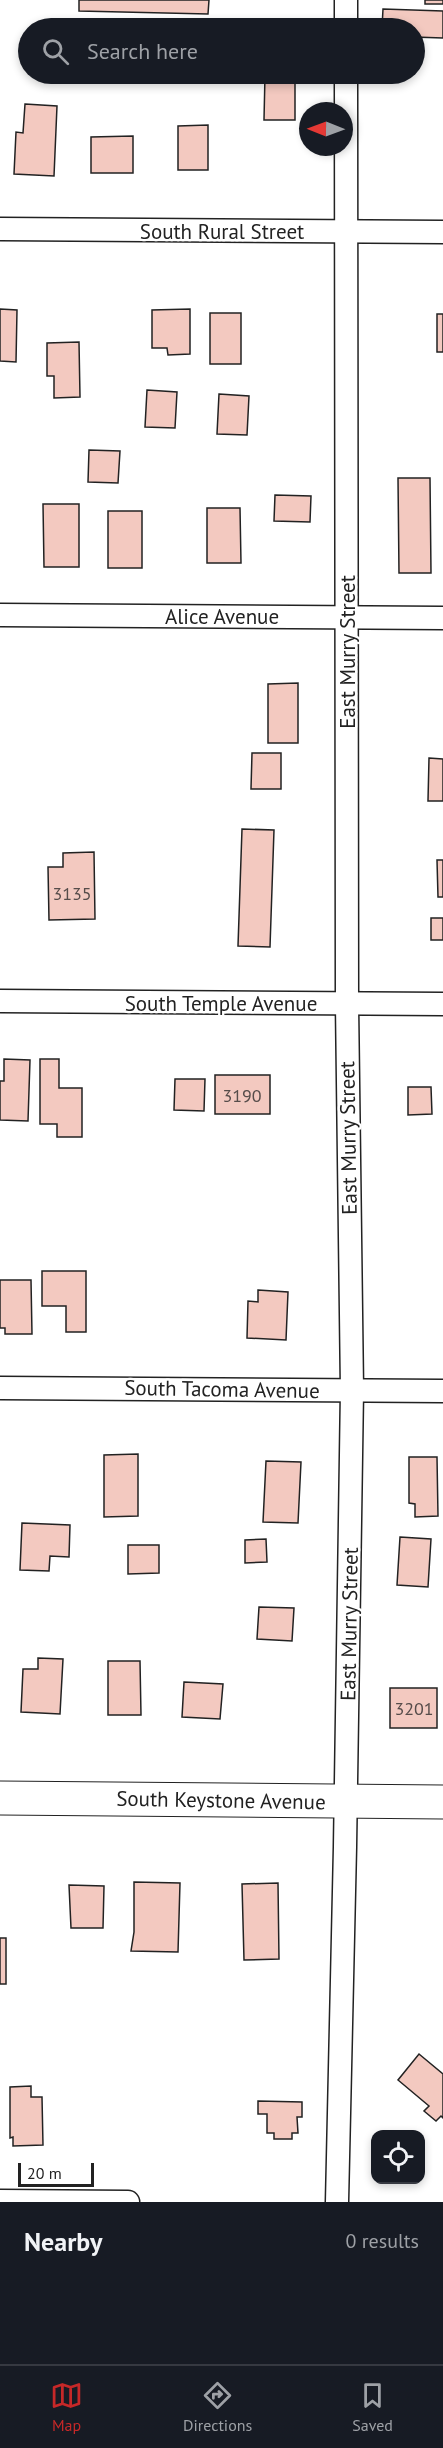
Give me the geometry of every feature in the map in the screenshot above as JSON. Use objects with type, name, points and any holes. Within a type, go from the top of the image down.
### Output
[{"type":"main road","name":"South Keystone Avenue","points":[[0,1798],[443,1802]]},
{"type":"street","points":[[346,0],[346,18]]},
{"type":"street","name":"East Murry Street","points":[[337,2202],[352,1390],[347,1004],[346,84]]},
{"type":"street","name":"South Rural Street","points":[[0,229],[443,232]]},
{"type":"street","name":"Alice Avenue","points":[[0,615],[443,618]]},
{"type":"street","name":"South Temple Avenue","points":[[0,1001],[443,1004]]},
{"type":"street","name":"South Tacoma Avenue","points":[[0,1388],[443,1391]]},
{"type":"street","points":[[0,2201],[129,2202]]},
{"type":"building","points":[[79,0],[209,0],[208,14],[79,11]]},
{"type":"building","points":[[425,0],[443,0],[443,4],[425,4]]},
{"type":"building","points":[[383,9],[443,11],[443,38],[425,37],[425,18],[383,18]]},
{"type":"building","points":[[265,84],[295,84],[295,120],[264,120]]},
{"type":"building","points":[[25,104],[57,106],[54,176],[14,174],[16,132],[23,133]]},
{"type":"building","points":[[208,125],[208,170],[178,170],[178,126]]},
{"type":"building","points":[[133,136],[133,173],[91,173],[91,137]]},
{"type":"building","points":[[0,309],[17,310],[16,362],[0,361]]},
{"type":"building","points":[[190,309],[190,354],[168,355],[167,348],[152,348],[152,310]]},
{"type":"building","points":[[210,313],[241,313],[241,364],[210,364]]},
{"type":"building","points":[[437,314],[443,314],[443,352],[437,352]]},
{"type":"building","points":[[79,342],[80,397],[54,398],[54,376],[47,376],[47,343]]},
{"type":"building","points":[[147,390],[177,392],[175,428],[145,427]]},
{"type":"building","points":[[219,394],[249,396],[247,435],[217,434]]},
{"type":"building","points":[[89,450],[120,451],[118,483],[88,482]]},
{"type":"building","points":[[398,478],[430,478],[431,573],[399,573]]},
{"type":"building","points":[[275,495],[311,496],[310,522],[274,521]]},
{"type":"building","points":[[43,504],[79,504],[79,567],[44,567]]},
{"type":"building","points":[[207,508],[240,508],[241,563],[207,563]]},
{"type":"building","points":[[108,511],[142,511],[142,568],[108,568]]},
{"type":"building","points":[[298,683],[298,743],[268,743],[268,684]]},
{"type":"building","points":[[252,753],[281,753],[281,789],[251,789]]},
{"type":"building","points":[[429,758],[443,759],[443,801],[428,801]]},
{"type":"building","points":[[242,829],[274,830],[270,947],[238,946]]},
{"type":"building","points":[[94,852],[95,919],[49,920],[48,867],[63,867],[63,853]]},
{"type":"building","points":[[437,860],[443,860],[443,897],[438,897]]},
{"type":"building","points":[[431,918],[443,918],[443,940],[431,940]]},
{"type":"building","points":[[4,1059],[30,1060],[28,1121],[0,1120],[0,1081],[4,1081]]},
{"type":"building","points":[[40,1059],[59,1059],[59,1088],[82,1088],[82,1137],[57,1137],[57,1124],[40,1124]]},
{"type":"building","points":[[215,1075],[270,1075],[270,1114],[215,1114]]},
{"type":"building","points":[[175,1079],[205,1079],[204,1111],[174,1110]]},
{"type":"building","points":[[408,1087],[431,1087],[432,1114],[408,1115]]},
{"type":"building","points":[[42,1271],[86,1271],[86,1332],[66,1332],[66,1306],[42,1306]]},
{"type":"building","points":[[0,1280],[31,1280],[32,1334],[5,1334],[5,1328],[0,1328]]},
{"type":"building","points":[[258,1290],[288,1292],[286,1340],[247,1338],[248,1301],[258,1302]]},
{"type":"building","points":[[138,1454],[138,1516],[104,1517],[104,1455]]},
{"type":"building","points":[[409,1457],[437,1457],[438,1516],[415,1517],[415,1504],[409,1503]]},
{"type":"building","points":[[266,1461],[301,1462],[298,1523],[263,1522]]},
{"type":"building","points":[[22,1523],[70,1525],[69,1557],[50,1556],[49,1571],[20,1570]]},
{"type":"building","points":[[400,1537],[431,1539],[428,1587],[397,1585]]},
{"type":"building","points":[[266,1539],[267,1562],[245,1563],[245,1540]]},
{"type":"building","points":[[128,1545],[159,1545],[159,1573],[128,1574]]},
{"type":"building","points":[[259,1607],[294,1608],[292,1641],[257,1639]]},
{"type":"building","points":[[38,1658],[63,1659],[60,1714],[21,1712],[23,1669],[38,1669]]},
{"type":"building","points":[[108,1661],[140,1661],[141,1715],[108,1715]]},
{"type":"building","points":[[184,1682],[223,1684],[220,1719],[182,1717]]},
{"type":"building","points":[[390,1688],[437,1688],[437,1728],[390,1728]]},
{"type":"building","points":[[134,1882],[180,1883],[178,1952],[131,1951],[134,1932]]},
{"type":"building","points":[[278,1883],[279,1959],[244,1960],[242,1884]]},
{"type":"building","points":[[69,1885],[104,1886],[103,1928],[71,1928]]},
{"type":"building","points":[[0,1938],[6,1938],[6,1984],[0,1984]]},
{"type":"building","points":[[419,2054],[443,2074],[443,2118],[441,2116],[436,2121],[424,2111],[429,2106],[398,2080]]},
{"type":"building","points":[[31,2086],[31,2097],[42,2097],[43,2145],[13,2146],[13,2137],[10,2138],[10,2087]]},
{"type":"building","points":[[258,2101],[302,2102],[302,2117],[297,2117],[298,2133],[292,2133],[292,2139],[274,2139],[274,2133],[267,2133],[267,2114],[258,2114]]}]
